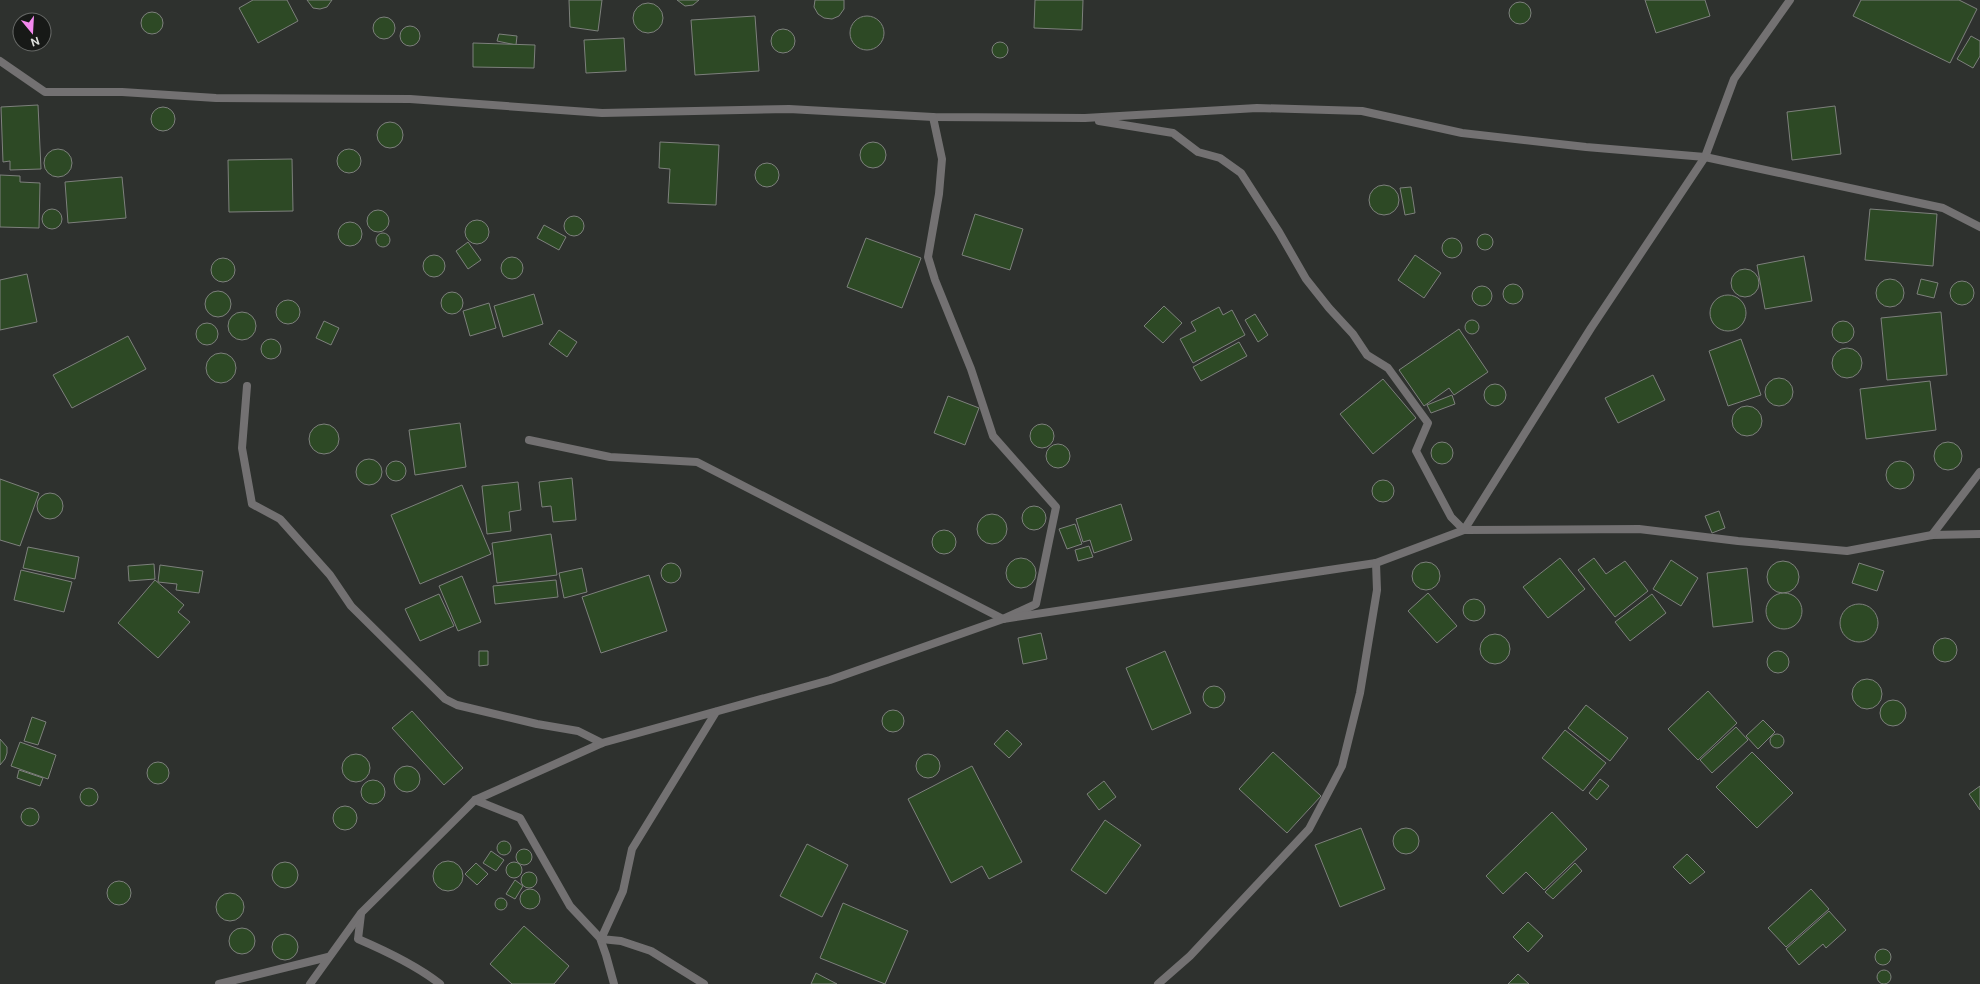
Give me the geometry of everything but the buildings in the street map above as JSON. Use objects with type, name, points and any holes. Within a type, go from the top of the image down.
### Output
[{"type":"street","points":[[1464,530],[1591,328],[1705,157],[1734,79],[1790,0]]},
{"type":"street","points":[[0,60],[45,92],[122,92],[216,98],[410,99],[602,112],[789,108],[933,117],[1085,118],[1257,108],[1362,111],[1462,133],[1586,147],[1705,157],[1942,208],[1980,227]]},
{"type":"street","points":[[310,984],[361,913],[475,800],[602,743],[830,680],[1003,619],[1036,604],[1056,507],[993,436],[971,370],[935,280],[928,257],[939,194],[942,159],[933,117]]},
{"type":"street","points":[[1085,118],[1173,133],[1198,152],[1220,158],[1240,173],[1279,232],[1306,279],[1329,308],[1353,334],[1367,355],[1388,368],[1428,423],[1416,451],[1451,517],[1464,530]]},
{"type":"street","points":[[247,386],[242,448],[252,504],[280,519],[330,575],[351,606],[445,699],[456,705],[537,724],[578,731],[602,743]]},
{"type":"street","points":[[529,440],[610,457],[697,462],[1003,619],[1376,563],[1464,530],[1639,529],[1738,541],[1847,551],[1932,535],[1980,534]]},
{"type":"street","points":[[1932,535],[1980,472]]},
{"type":"street","points":[[1158,984],[1190,956],[1309,829],[1342,766],[1360,694],[1377,590],[1376,563]]},
{"type":"street","points":[[704,984],[651,951],[621,941],[600,939],[623,891],[632,849],[716,712]]},
{"type":"street","points":[[475,800],[520,818],[570,906],[600,938],[614,984]]},
{"type":"street","points":[[361,913],[358,939],[384,950],[431,976],[440,984]]},
{"type":"street","points":[[219,984],[328,957]]}]
